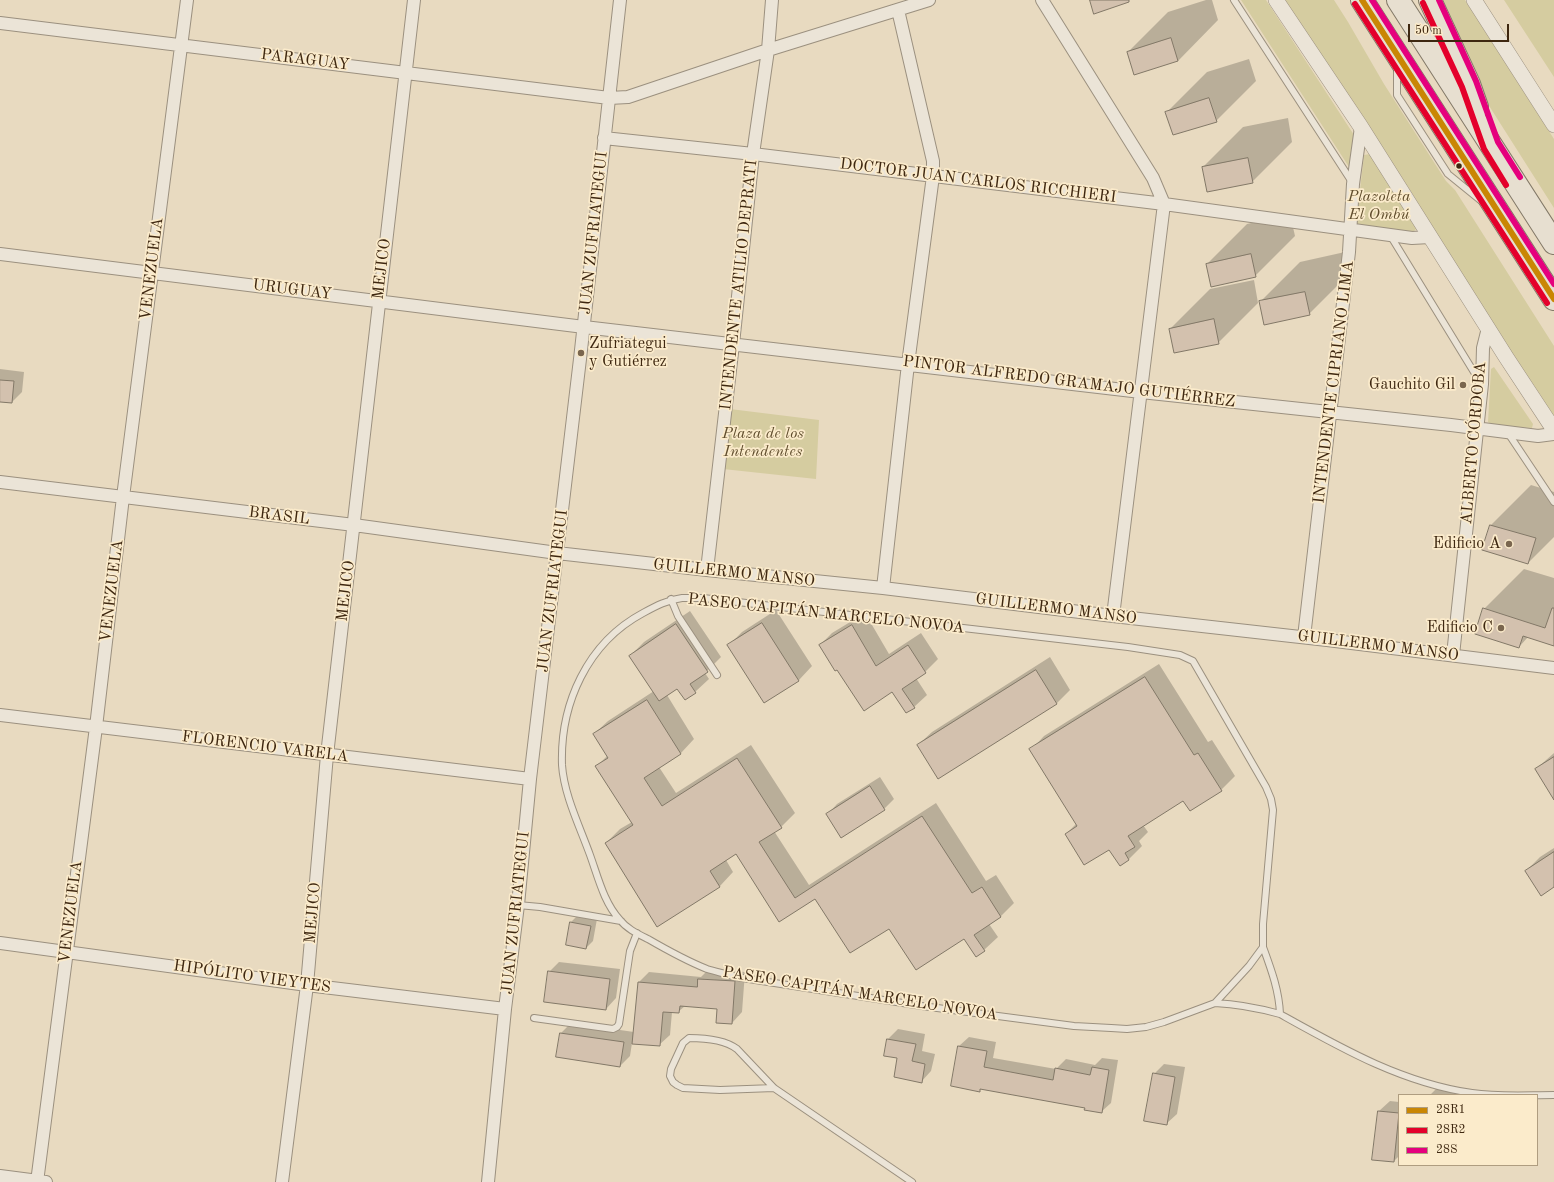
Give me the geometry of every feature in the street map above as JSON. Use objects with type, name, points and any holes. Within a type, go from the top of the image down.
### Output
[{"type":"highway","points":[[1362,0],[1554,299]]},
{"type":"highway","points":[[1398,0],[1554,243]]},
{"type":"highway","points":[[1430,0],[1469,84],[1491,146]]},
{"type":"highway","points":[[1542,280],[1554,306]]},
{"type":"street","name":"VENEZUELA","points":[[40,1182],[66,951],[96,727],[122,497],[187,0]]},
{"type":"street","name":"MEJICO","points":[[282,1182],[307,985],[327,755],[414,0]]},
{"type":"street","name":"JUAN ZUFRIATEGUI","points":[[488,1182],[530,779],[558,553],[620,0]]},
{"type":"street","name":"INTENDENTE ATILIO DEPRATI","points":[[707,570],[753,154],[768,50],[772,0]]},
{"type":"street","name":"PARAGUAY","points":[[0,23],[609,98],[628,97],[768,50],[929,0]]},
{"type":"street","points":[[1042,0],[1153,178],[1164,204],[1113,616]]},
{"type":"street","points":[[1276,0],[1361,127],[1506,358],[1554,430]]},
{"type":"street","points":[[1474,0],[1554,125]]},
{"type":"street","points":[[883,588],[908,364],[933,176],[933,161],[898,10]]},
{"type":"street","name":"INTENDENTE CIPRIANO LIMA","points":[[1304,637],[1349,252],[1353,184],[1361,127]]},
{"type":"street","name":"DOCTOR JUAN CARLOS RICCHIERI","points":[[604,138],[753,154],[1164,204],[1350,228],[1412,238],[1430,237]]},
{"type":"street","name":"URUGUAY","points":[[0,254],[584,327]]},
{"type":"street","name":"PINTOR ALFREDO GRAMAJO GUTIÉRREZ","points":[[584,327],[1508,433],[1538,436],[1554,434]]},
{"type":"street","name":"ALBERTO CÓRDOBA","points":[[1453,655],[1482,384],[1483,348],[1488,328]]},
{"type":"street","name":"BRASIL","points":[[0,482],[354,525],[558,553]]},
{"type":"street","name":"GUILLERMO MANSO","points":[[558,553],[883,588],[1554,668]]},
{"type":"street","name":"FLORENCIO VARELA","points":[[0,716],[530,779]]},
{"type":"street","name":"HIPÓLITO VIEYTES","points":[[0,943],[307,985],[505,1009]]},
{"type":"street","points":[[0,1176],[40,1182]]},
{"type":"lane","points":[[1234,0],[1353,184]]},
{"type":"lane","points":[[1389,234],[1482,384]]},
{"type":"lane","points":[[1508,433],[1554,502]]},
{"type":"lane","points":[[671,599],[678,616],[717,675]]},
{"type":"lane","name":"PASEO CAPITÁN MARCELO NOVOA","points":[[671,599],[711,599],[1128,647],[1180,655],[1193,661],[1254,766],[1271,799],[1273,810],[1263,924],[1263,947],[1249,966],[1214,1003],[1164,1022],[1146,1027],[1127,1029],[1074,1026],[922,1006],[736,977],[707,969],[672,952],[637,933],[621,921],[608,901],[602,887],[566,787],[562,766],[562,743],[573,694],[587,664],[603,644],[623,625],[671,599]]},
{"type":"lane","points":[[518,905],[540,907],[621,921]]},
{"type":"lane","points":[[534,1018],[613,1029],[617,1027],[619,1024],[630,951],[637,933]]},
{"type":"lane","points":[[1263,947],[1276,986],[1280,1014]]},
{"type":"lane","points":[[1214,1003],[1238,1004],[1260,1008],[1280,1014],[1371,1063],[1421,1082],[1474,1094]]},
{"type":"lane","points":[[774,1088],[720,1090],[683,1088],[673,1082],[670,1076],[671,1069],[683,1043],[688,1038],[698,1038],[731,1044],[737,1048],[774,1088],[912,1182]]},
{"type":"lane","points":[[1538,1095],[1554,1095]]},
{"type":"green space","points":[[1241,0],[1266,0],[1354,135],[1349,167]]},
{"type":"green space","points":[[1284,0],[1334,0],[1384,84],[1446,181],[1455,190],[1554,346],[1554,422],[1517,365],[1410,190]]},
{"type":"green space","points":[[1439,0],[1465,0],[1554,139],[1554,208],[1486,101]]},
{"type":"green space","points":[[1504,0],[1554,0],[1554,77]]},
{"type":"green space","name":"Plazoleta El Ombú","points":[[1370,154],[1417,228],[1412,233],[1356,224],[1364,155]]},
{"type":"green space","points":[[1494,367],[1533,424],[1532,428],[1494,426],[1488,422],[1491,369]]},
{"type":"green space","name":"Plaza de los Intendentes","points":[[730,409],[819,420],[816,479],[723,469]]},
{"type":"building","points":[[1090,0],[1129,0],[1129,2],[1094,14]]},
{"type":"building","points":[[1171,38],[1178,61],[1134,75],[1127,52]]},
{"type":"building","points":[[1209,98],[1217,122],[1173,135],[1165,112]]},
{"type":"building","points":[[1248,158],[1253,183],[1207,192],[1202,167]]},
{"type":"building","points":[[1251,254],[1256,277],[1211,287],[1206,264]]},
{"type":"building","points":[[1305,292],[1310,315],[1264,325],[1259,301]]},
{"type":"building","points":[[1214,319],[1219,344],[1174,353],[1169,329]]},
{"type":"building","points":[[0,380],[14,381],[12,403],[0,402]]},
{"type":"building","name":"Edificio A","points":[[1490,525],[1536,538],[1528,564],[1482,550]]},
{"type":"building","name":"Edificio C","points":[[1483,608],[1545,628],[1552,608],[1554,608],[1554,646],[1523,636],[1519,648],[1475,634]]},
{"type":"building","points":[[762,623],[799,681],[764,703],[727,645]]},
{"type":"building","points":[[676,624],[708,672],[690,684],[696,693],[685,700],[677,689],[659,701],[629,656]]},
{"type":"building","points":[[852,625],[876,666],[908,645],[926,673],[902,689],[915,708],[906,713],[892,692],[864,711],[837,670],[835,671],[819,645]]},
{"type":"building","points":[[1036,670],[1057,704],[938,779],[917,745]]},
{"type":"building","points":[[1145,677],[1194,755],[1198,753],[1222,791],[1190,811],[1183,801],[1128,836],[1135,847],[1125,853],[1129,860],[1120,866],[1109,850],[1084,865],[1065,834],[1077,826],[1029,749]]},
{"type":"building","points":[[647,700],[681,754],[644,778],[662,806],[737,758],[782,828],[759,842],[795,898],[922,816],[972,893],[982,887],[1001,917],[974,935],[985,951],[976,957],[964,939],[916,970],[889,929],[850,953],[815,899],[779,922],[736,854],[710,871],[720,887],[657,927],[605,843],[633,825],[595,766],[608,758],[593,734]]},
{"type":"building","points":[[1554,757],[1554,800],[1535,769]]},
{"type":"building","points":[[870,786],[885,810],[841,838],[826,814]]},
{"type":"building","points":[[1554,852],[1554,887],[1541,896],[1525,871]]},
{"type":"building","points":[[570,922],[591,926],[586,949],[566,945]]},
{"type":"building","points":[[548,971],[610,979],[606,1010],[544,1002]]},
{"type":"building","points":[[698,979],[735,981],[732,1024],[716,1023],[717,1009],[680,1006],[679,1013],[663,1012],[660,1046],[632,1044],[638,982],[697,987]]},
{"type":"building","points":[[560,1033],[624,1042],[620,1067],[556,1057]]},
{"type":"building","points":[[887,1039],[916,1044],[912,1061],[925,1064],[922,1083],[894,1077],[897,1058],[884,1056]]},
{"type":"building","points":[[958,1046],[987,1051],[984,1067],[1053,1080],[1055,1068],[1090,1075],[1092,1067],[1109,1070],[1102,1113],[1084,1110],[1085,1108],[980,1089],[980,1092],[951,1086]]},
{"type":"building","points":[[1153,1073],[1175,1077],[1167,1125],[1144,1121]]},
{"type":"building","points":[[1378,1111],[1398,1113],[1394,1162],[1372,1160]]},
{"type":"transit line","name":"28R1","points":[[1362,0],[1554,299]]},
{"type":"transit line","name":"28S","points":[[1372,0],[1554,284]]},
{"type":"transit line","name":"28S","points":[[1439,0],[1476,81],[1498,142],[1520,177]]},
{"type":"transit line","name":"28R2","points":[[1423,3],[1462,87],[1484,149],[1506,185]]},
{"type":"transit line","name":"28R2","points":[[1355,4],[1547,303]]},
{"type":"place","name":"Zufriategui y Gutiérrez","points":[[581,353]]},
{"type":"place","name":"Gauchito Gil","points":[[1463,385]]},
{"type":"place","name":"Edificio A","points":[[1509,544]]},
{"type":"place","name":"Edificio C","points":[[1501,628]]}]
